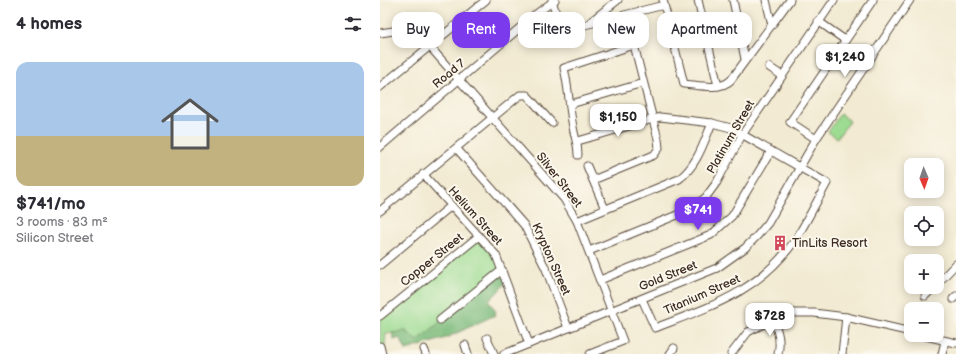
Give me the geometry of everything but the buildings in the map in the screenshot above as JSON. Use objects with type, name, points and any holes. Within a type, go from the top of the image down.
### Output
[{"type":"street","points":[[444,35],[486,0]]},
{"type":"street","points":[[587,25],[618,0]]},
{"type":"street","points":[[698,0],[718,86]]},
{"type":"street","points":[[733,0],[745,59]]},
{"type":"street","points":[[766,0],[772,24]]},
{"type":"street","points":[[554,2],[561,31],[587,25],[664,2],[684,84],[718,86],[727,84],[790,0]]},
{"type":"street","name":"Platinum Street","points":[[588,251],[694,207],[706,197],[717,182],[742,135],[781,75],[834,0]]},
{"type":"street","points":[[816,139],[790,122],[873,0]]},
{"type":"street","name":"Gold Street","points":[[504,354],[717,268],[745,248],[768,223],[816,139],[910,0]]},
{"type":"street","name":"Road 7","points":[[380,147],[532,19],[536,14],[554,2]]},
{"type":"street","points":[[818,21],[845,40]]},
{"type":"street","name":"Silver Street","points":[[380,33],[392,32]]},
{"type":"street","points":[[380,87],[429,48]]},
{"type":"street","name":"Silver Street","points":[[431,48],[564,199],[577,221],[623,341],[590,354]]},
{"type":"street","points":[[578,155],[578,141],[573,128],[569,88],[564,68],[625,48]]},
{"type":"street","points":[[593,180],[654,155],[657,152],[658,139],[635,48]]},
{"type":"street","points":[[770,67],[781,75]]},
{"type":"street","points":[[571,104],[643,83]]},
{"type":"street","points":[[380,210],[423,174],[457,149],[520,95],[527,95],[552,123]]},
{"type":"street","points":[[578,141],[652,118],[671,117],[712,123],[731,128],[799,167]]},
{"type":"street","points":[[577,221],[672,182],[685,174],[696,159],[712,123]]},
{"type":"street","name":"Krypton Street","points":[[457,149],[524,225],[546,268],[568,328]]},
{"type":"street","points":[[600,280],[711,235],[732,216],[771,151]]},
{"type":"street","points":[[587,166],[605,209]]},
{"type":"street","name":"Titanium Street","points":[[642,299],[655,328],[715,304],[743,291],[756,282],[777,262],[796,238],[827,183],[799,167]]},
{"type":"street","name":"Helium Street","points":[[423,174],[496,255],[529,344]]},
{"type":"street","points":[[380,265],[451,206]]},
{"type":"street","name":"Copper Street","points":[[380,316],[480,236]]},
{"type":"street","points":[[944,277],[956,264]]},
{"type":"street","points":[[440,320],[502,270]]},
{"type":"street","points":[[731,354],[748,332],[773,319],[791,313],[846,317],[904,330]]},
{"type":"street","points":[[842,354],[846,317]]},
{"type":"street","points":[[773,319],[779,332],[780,345],[778,354]]},
{"type":"street","points":[[488,338],[494,354]]},
{"type":"street","points":[[942,354],[945,341],[956,343]]},
{"type":"street","points":[[465,345],[468,354]]},
{"type":"street","points":[[380,346],[382,354]]},
{"type":"green space","points":[[840,114],[850,121],[837,138],[828,132]]},
{"type":"green space","points":[[480,236],[502,271],[417,342],[406,331],[386,334],[384,354],[380,343],[380,318]]},
{"type":"green space","points":[[502,271],[507,282],[489,301],[496,312],[495,315],[446,338],[406,350],[400,338],[394,340],[392,333],[406,331],[417,341]]},
{"type":"place","name":"TinLits Resort","points":[[780,243]]}]
